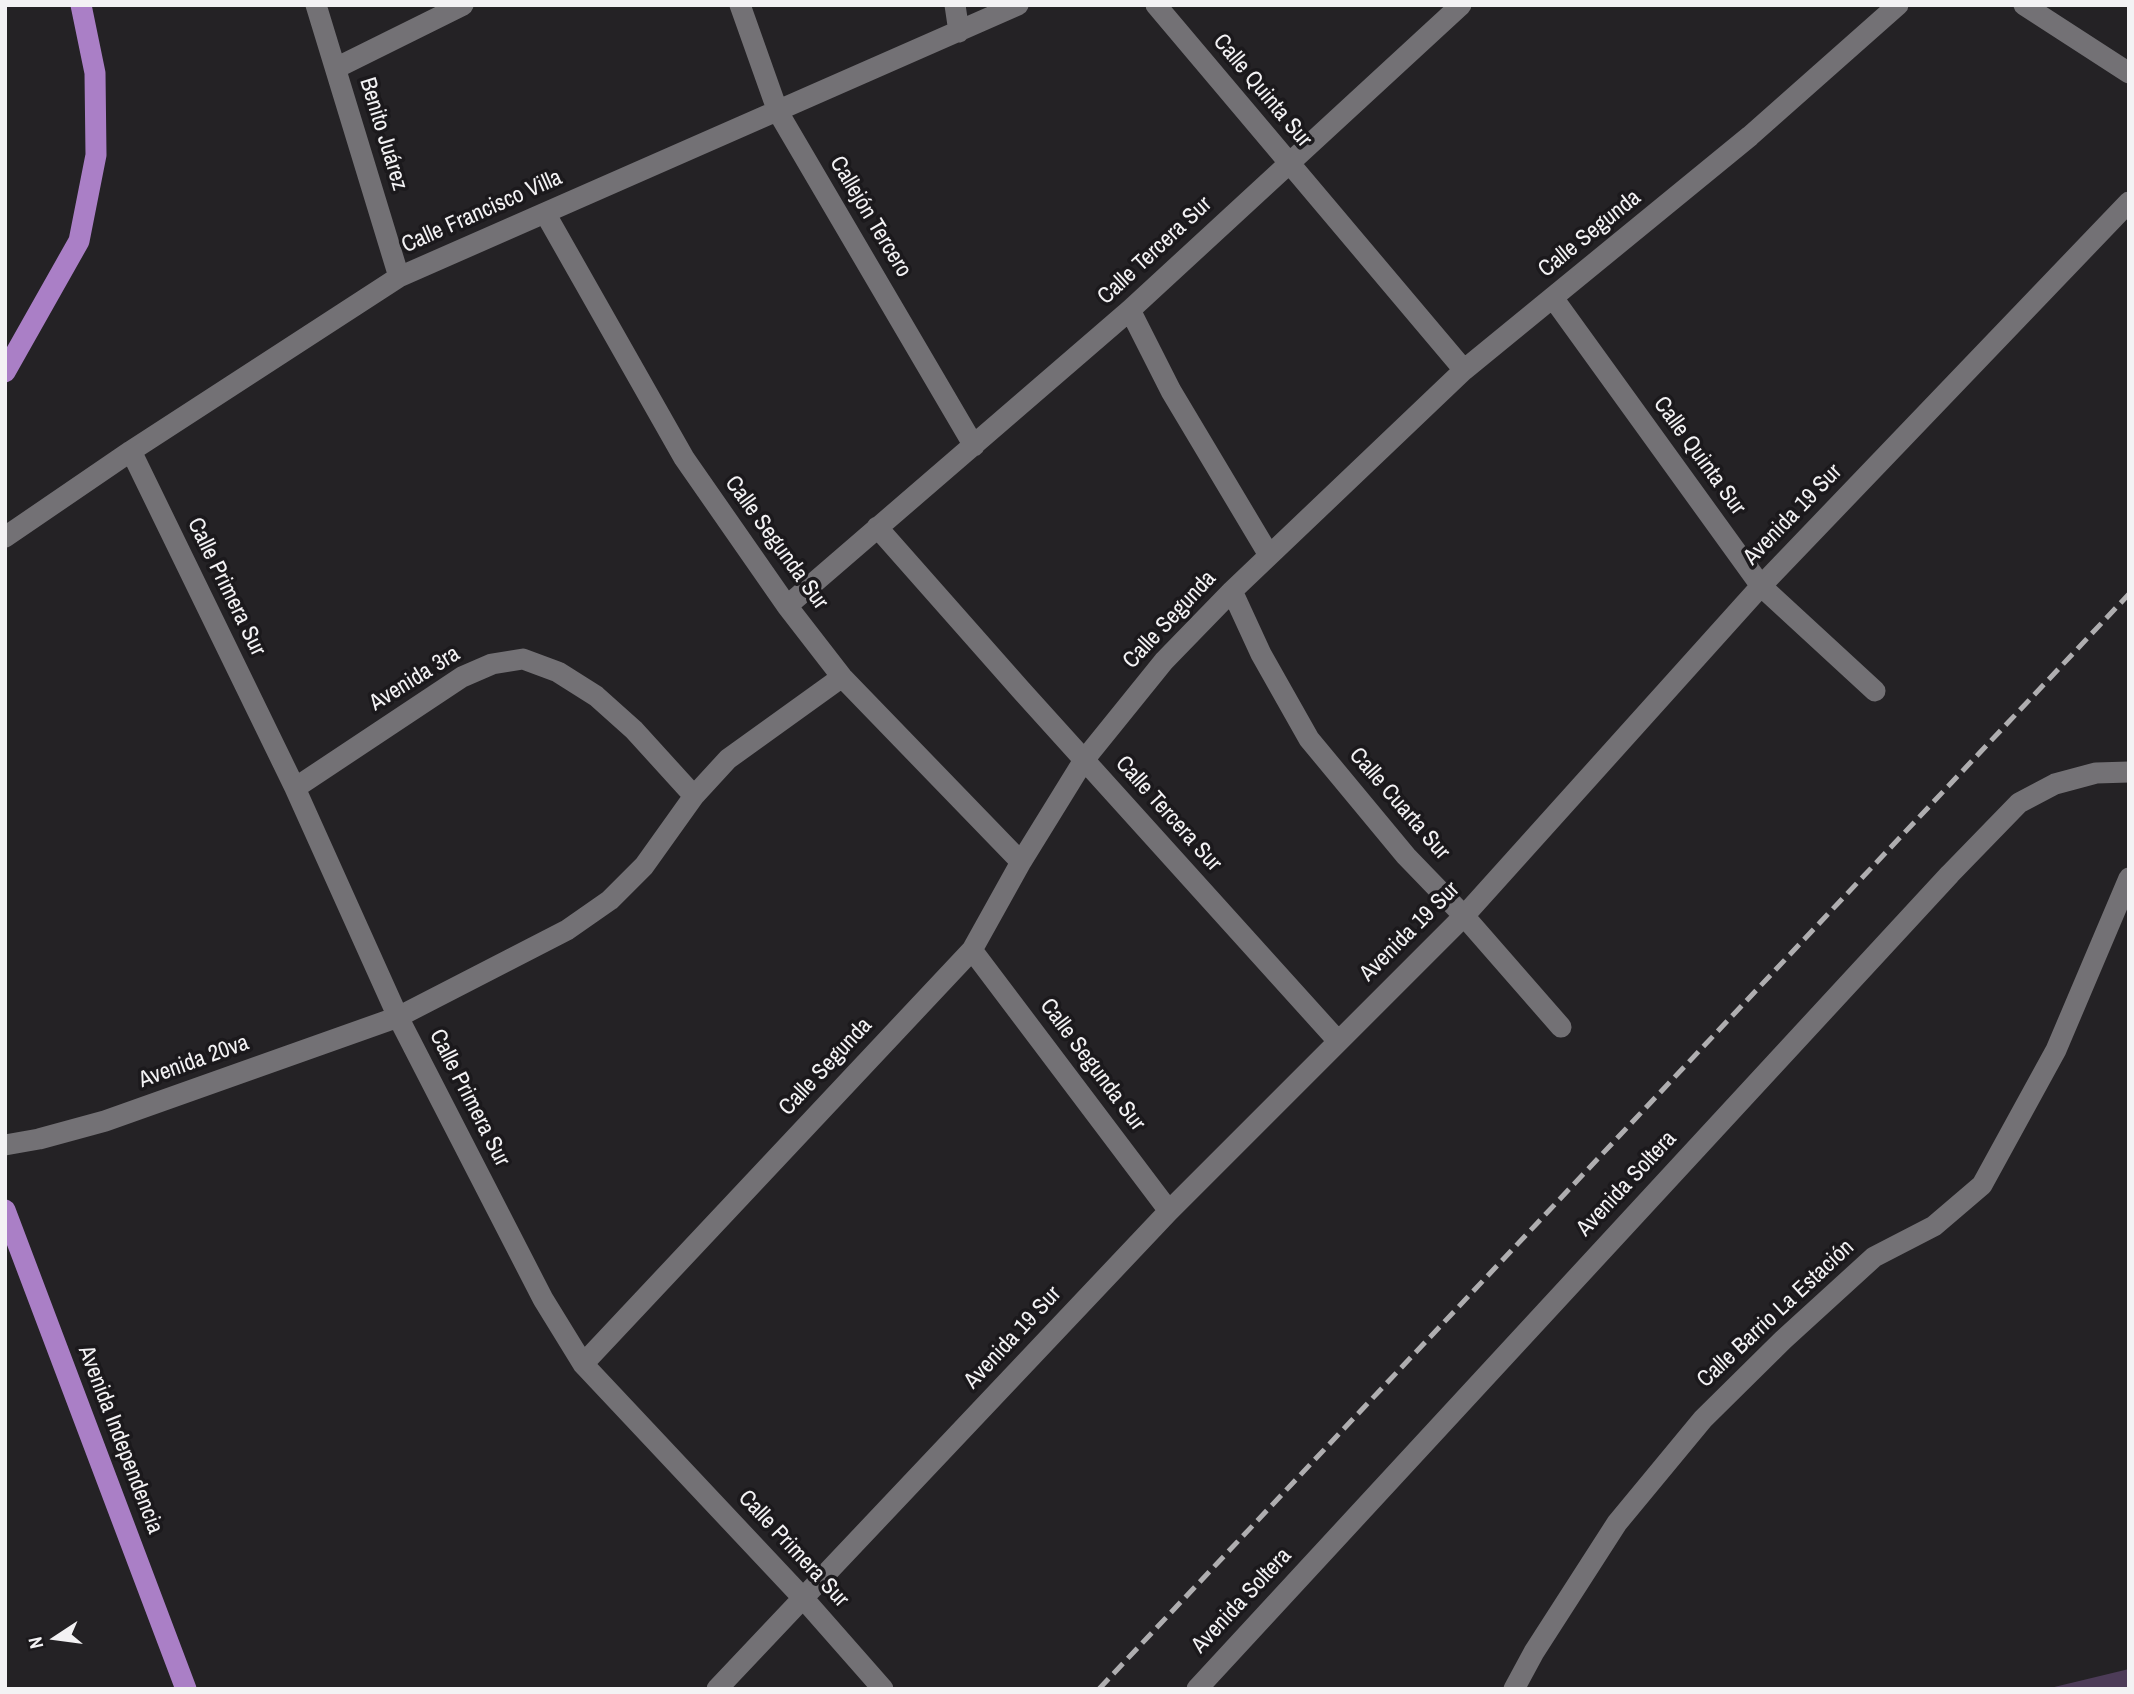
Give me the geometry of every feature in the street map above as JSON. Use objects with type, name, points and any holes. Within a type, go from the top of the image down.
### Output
[{"type":"main road","points":[[5,372],[79,241],[96,155],[95,73],[80,5]]},
{"type":"main road","name":"Avenida Independencia","points":[[5,1210],[187,1689]]},
{"type":"street","name":"Benito Juárez","points":[[317,5],[399,277]]},
{"type":"street","points":[[336,68],[463,5]]},
{"type":"street","name":"Callejón Tercero","points":[[740,5],[778,112],[974,446]]},
{"type":"street","points":[[955,5],[959,32]]},
{"type":"street","name":"Calle Francisco Villa","points":[[5,537],[131,451],[399,277],[1018,5]]},
{"type":"street","name":"Calle Quinta Sur","points":[[1156,5],[1464,370]]},
{"type":"street","name":"Calle Tercera Sur","points":[[788,607],[1130,310],[1461,5]]},
{"type":"street","name":"Calle Segunda","points":[[583,1364],[972,950],[1021,862],[1084,760],[1164,661],[1269,555],[1464,370],[1750,136],[1898,5]]},
{"type":"street","points":[[2024,5],[2129,74]]},
{"type":"street","name":"Avenida 19 Sur","points":[[717,1689],[1169,1211],[1464,916],[1761,586],[2129,202]]},
{"type":"street","name":"Calle Segunda Sur","points":[[545,213],[684,458],[788,607],[842,677],[1021,862]]},
{"type":"street","name":"Calle Quinta Sur","points":[[1553,298],[1761,586],[1875,691]]},
{"type":"street","points":[[1130,310],[1171,391],[1269,555]]},
{"type":"street","name":"Calle Primera Sur","points":[[131,451],[295,788],[398,1017],[543,1299],[583,1364],[803,1598],[883,1689]]},
{"type":"street","name":"Calle Tercera Sur","points":[[877,527],[1338,1041]]},
{"type":"street","name":"Calle Cuarta Sur","points":[[1232,591],[1261,654],[1309,739],[1406,856],[1464,916],[1561,1027]]},
{"type":"street","name":"Avenida 3ra","points":[[295,788],[462,677],[492,664],[523,660],[558,672],[596,696],[635,730],[694,796]]},
{"type":"street","name":"Avenida 20va","points":[[5,1144],[39,1139],[105,1121],[398,1017],[567,930],[610,900],[644,866],[694,796],[728,759],[842,677]]},
{"type":"street","name":"Avenida Soltera","points":[[1197,1689],[1950,874],[2019,803],[2055,784],[2096,773],[2129,772]]},
{"type":"street","name":"Calle Barrio La Estación","points":[[1514,1689],[1534,1652],[1617,1524],[1703,1419],[1783,1340],[1874,1257],[1934,1226],[1982,1185],[2056,1050],[2129,878]]},
{"type":"street","name":"Calle Segunda Sur","points":[[972,950],[1169,1211]]},
{"type":"shaded area","points":[[2129,1669],[2129,1689],[2046,1689]]},
{"type":"railway","points":[[1099,1689],[2129,594]]}]
